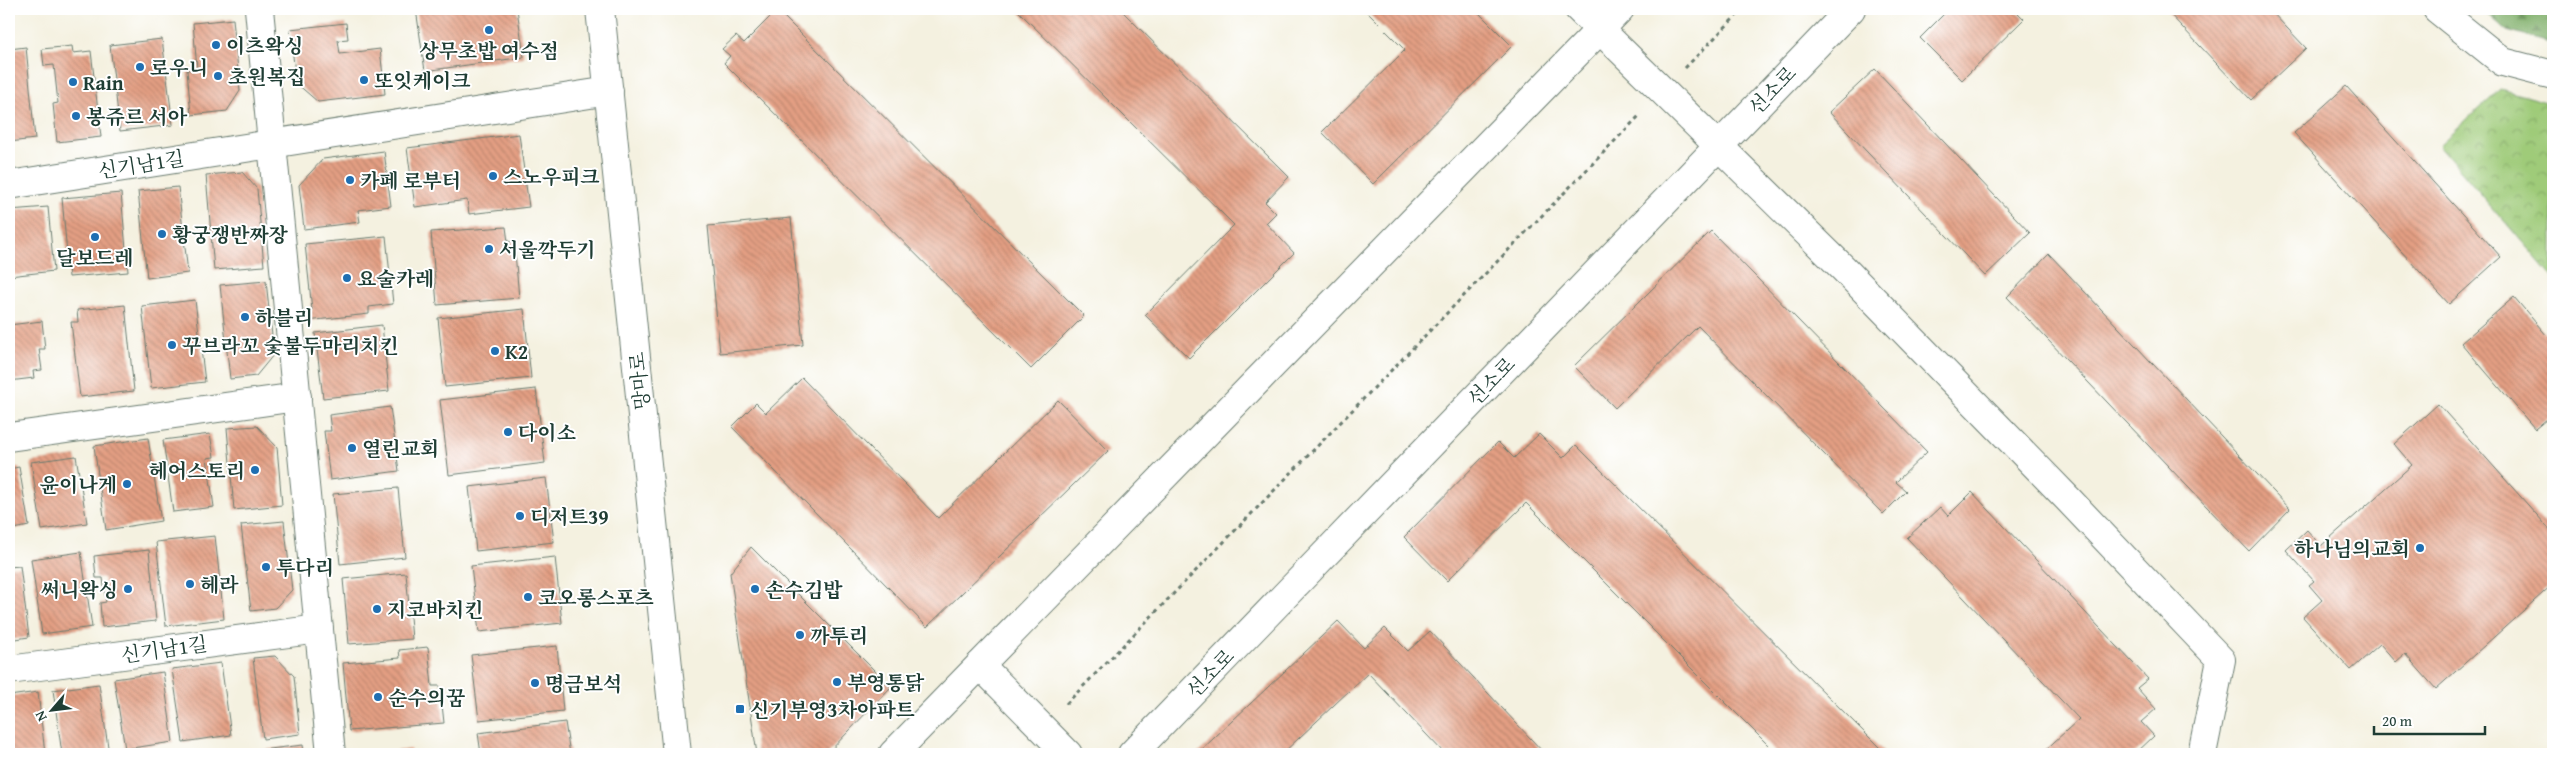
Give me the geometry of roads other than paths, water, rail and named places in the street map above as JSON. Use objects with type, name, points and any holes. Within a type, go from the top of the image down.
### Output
[{"type":"street","points":[[259,9],[332,754]]},
{"type":"street","name":"망마로","points":[[600,9],[677,754]]},
{"type":"street","points":[[1579,9],[1719,145],[2054,484],[2221,660],[2202,754]]},
{"type":"street","points":[[893,754],[1620,9]]},
{"type":"street","name":"선소로","points":[[1132,754],[1851,9]]},
{"type":"street","points":[[2437,9],[2503,62],[2553,75]]},
{"type":"street","name":"신기남1길","points":[[9,184],[609,91]]},
{"type":"street","points":[[9,437],[297,397]]},
{"type":"street","name":"신기남1길","points":[[9,670],[319,629]]},
{"type":"street","points":[[980,665],[1068,754]]},
{"type":"place","name":"상무초밥 여수점","points":[[489,30]]},
{"type":"place","name":"이츠왁싱","points":[[216,45]]},
{"type":"place","name":"로우니","points":[[140,67]]},
{"type":"place","name":"초원복집","points":[[218,76]]},
{"type":"place","name":"또잇케이크","points":[[364,80]]},
{"type":"place","name":"Rain","points":[[73,82]]},
{"type":"place","name":"봉쥬르 서아","points":[[76,116]]},
{"type":"place","name":"스노우피크","points":[[493,176]]},
{"type":"place","name":"카페 로부터","points":[[350,180]]},
{"type":"place","name":"황궁쟁반짜장","points":[[162,234]]},
{"type":"place","name":"달보드레","points":[[95,237]]},
{"type":"place","name":"서울깍두기","points":[[489,249]]},
{"type":"place","name":"요술카레","points":[[347,278]]},
{"type":"place","name":"하블리","points":[[245,317]]},
{"type":"place","name":"꾸브라꼬 숯불두마리치킨","points":[[172,345]]},
{"type":"place","name":"K2","points":[[495,351]]},
{"type":"place","name":"다이소","points":[[508,432]]},
{"type":"place","name":"열린교회","points":[[352,448]]},
{"type":"place","name":"헤어스토리","points":[[255,470]]},
{"type":"place","name":"윤이나게","points":[[127,484]]},
{"type":"place","name":"디저트39","points":[[520,516]]},
{"type":"place","name":"하나님의교회","points":[[2420,548]]},
{"type":"place","name":"투다리","points":[[266,567]]},
{"type":"place","name":"헤라","points":[[190,584]]},
{"type":"place","name":"써니왁싱","points":[[128,589]]},
{"type":"place","name":"손수김밥","points":[[755,589]]},
{"type":"place","name":"코오롱스포츠","points":[[528,597]]},
{"type":"place","name":"지코바치킨","points":[[377,609]]},
{"type":"place","name":"까투리","points":[[800,635]]},
{"type":"place","name":"부영통닭","points":[[837,682]]},
{"type":"place","name":"명금보석","points":[[535,683]]},
{"type":"place","name":"순수의꿈","points":[[378,697]]},
{"type":"place","name":"신기부영3차아파트","points":[[740,709]]}]
